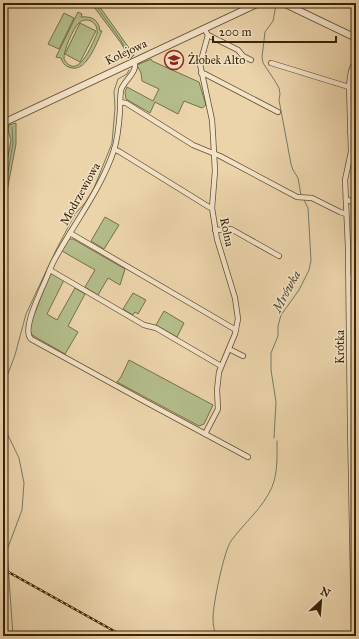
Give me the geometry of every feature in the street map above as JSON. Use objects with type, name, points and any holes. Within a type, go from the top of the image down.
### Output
[{"type":"street","name":"Kolejowa","points":[[3,123],[259,3]]},
{"type":"street","points":[[283,3],[356,38]]},
{"type":"street","points":[[204,28],[208,35],[238,50],[243,56],[251,60]]},
{"type":"street","name":"Rolna","points":[[205,434],[218,409],[217,390],[221,366],[236,330],[238,319],[237,308],[215,230],[212,208],[215,171],[212,120],[201,73],[200,61],[208,35]]},
{"type":"street","name":"Krótka","points":[[354,636],[354,496],[350,422],[349,278],[345,175],[351,152],[349,87],[351,71],[356,59]]},
{"type":"street","name":"Modrzewiowa","points":[[134,61],[135,68],[122,87],[119,123],[114,150],[96,190],[55,258],[27,328],[31,338],[205,434]]},
{"type":"street","points":[[272,63],[349,87]]},
{"type":"street","points":[[201,73],[278,112]]},
{"type":"street","points":[[120,102],[126,103],[193,145],[214,154],[297,197],[312,198],[346,214]]},
{"type":"street","points":[[350,132],[356,139],[351,143]]},
{"type":"street","points":[[114,150],[120,152],[208,207],[212,208]]},
{"type":"street","points":[[346,199],[356,204]]},
{"type":"street","points":[[215,230],[231,229],[279,256]]},
{"type":"street","points":[[70,233],[236,330]]},
{"type":"street","points":[[50,270],[144,325],[156,328],[221,366]]},
{"type":"street","points":[[349,278],[356,279]]},
{"type":"street","points":[[349,300],[354,299],[356,302]]},
{"type":"street","points":[[350,344],[356,346]]},
{"type":"street","points":[[229,349],[243,356]]},
{"type":"street","points":[[350,422],[356,422]]},
{"type":"street","points":[[205,434],[248,457]]},
{"type":"green space","points":[[91,3],[97,3],[134,55],[130,59],[121,43]]},
{"type":"green space","points":[[78,12],[82,14],[81,17],[92,18],[96,21],[100,31],[102,31],[87,61],[77,68],[70,68],[65,65],[61,58],[56,57]],"holes":[[[88,20],[96,25],[97,34],[84,59],[79,64],[74,66],[69,65],[64,59],[64,56],[71,35],[80,22]]]},
{"type":"green space","points":[[64,13],[74,18],[59,49],[48,44]]},
{"type":"green space","points":[[80,23],[96,31],[80,62],[65,54]]},
{"type":"green space","points":[[151,59],[152,61],[199,82],[206,105],[202,108],[184,101],[178,114],[155,102],[150,113],[126,99],[125,92],[127,87],[153,101],[159,89],[142,81],[141,73],[137,65]]},
{"type":"green space","points":[[16,123],[16,144],[7,191],[3,201],[3,189],[11,140],[8,130],[9,125]]},
{"type":"green space","points":[[105,217],[119,225],[104,249],[91,241]]},
{"type":"green space","points":[[69,239],[73,239],[125,269],[120,285],[108,278],[98,295],[85,287],[95,270],[62,251]]},
{"type":"green space","points":[[50,274],[64,280],[47,314],[57,320],[75,288],[85,294],[68,326],[78,332],[65,354],[32,335],[29,328]]},
{"type":"green space","points":[[133,293],[146,300],[138,314],[135,312],[133,315],[123,309]]},
{"type":"green space","points":[[164,311],[184,323],[177,337],[156,325]]},
{"type":"green space","points":[[129,360],[213,405],[204,424],[199,426],[117,382]]},
{"type":"waterway","points":[[94,3],[120,39],[131,58]]},
{"type":"waterway","name":"Mrówka","points":[[276,5],[273,21],[265,32],[262,57],[263,63],[279,88],[279,100],[291,164],[298,178],[301,195]]},
{"type":"waterway","points":[[3,387],[15,355],[26,314],[56,250],[75,214],[85,203],[94,188],[112,143],[115,108],[114,91],[118,79],[127,74],[129,70]]},
{"type":"waterway","points":[[3,194],[13,143],[12,127]]},
{"type":"waterway","name":"Mrówka","points":[[274,438],[276,402],[271,370],[271,353],[278,336],[278,326],[281,315],[299,290],[309,270],[311,260],[308,208],[304,200]]},
{"type":"waterway","points":[[3,425],[19,458],[24,483],[22,510],[7,550],[13,636]]},
{"type":"waterway","name":"Mrówka","points":[[216,636],[213,622],[213,611],[225,555],[231,541],[264,502],[272,487],[276,470],[277,441]]},
{"type":"railway","points":[[3,569],[123,636]]},
{"type":"place","name":"Żłobek Alto","points":[[174,60]]}]
